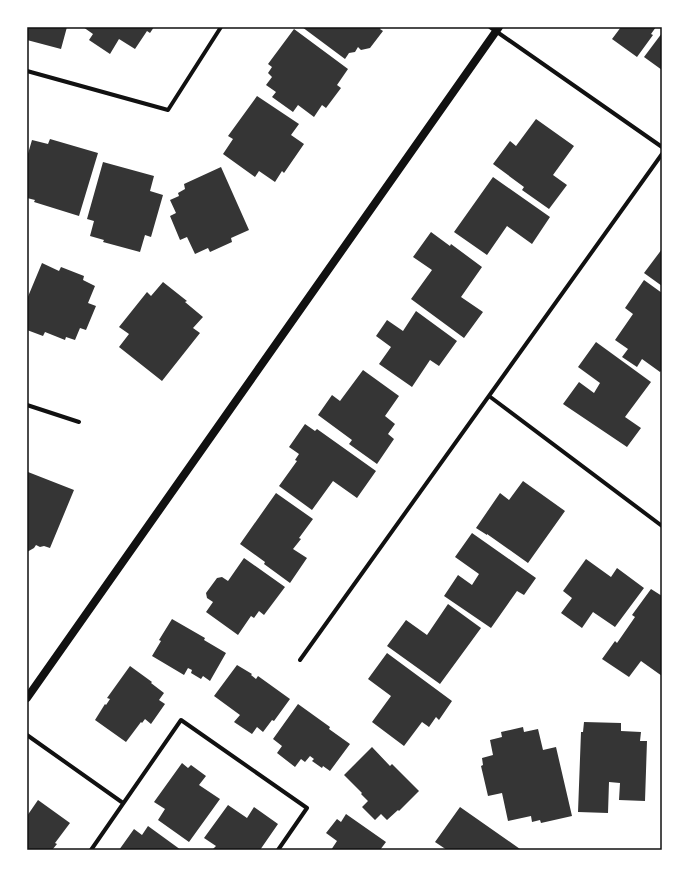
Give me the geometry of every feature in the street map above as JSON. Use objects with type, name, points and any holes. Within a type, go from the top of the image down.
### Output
[{"type":"main road","points":[[27,698],[495,28]]},
{"type":"street","points":[[27,71],[168,110],[221,27]]},
{"type":"street","points":[[495,28],[662,148]]},
{"type":"street","points":[[300,660],[662,154]]},
{"type":"street","points":[[489,396],[662,526]]},
{"type":"street","points":[[27,405],[79,422]]},
{"type":"street","points":[[91,850],[181,720],[307,808],[278,850]]},
{"type":"street","points":[[27,735],[123,803]]},
{"type":"building","points":[[27,27],[67,27],[61,49],[27,40]]},
{"type":"building","points":[[83,27],[154,27],[150,33],[147,31],[135,49],[119,39],[110,54],[89,40],[93,34]]},
{"type":"building","points":[[302,27],[381,27],[380,29],[383,31],[370,48],[361,50],[358,47],[355,52],[349,53],[345,59]]},
{"type":"building","points":[[621,27],[656,27],[651,34],[653,35],[637,57],[612,39]]},
{"type":"building","points":[[294,29],[348,69],[337,85],[341,88],[326,108],[322,105],[314,117],[298,105],[293,112],[272,97],[276,92],[266,85],[272,77],[268,73],[272,67],[268,64]]},
{"type":"building","points":[[662,33],[662,70],[644,57]]},
{"type":"building","points":[[257,96],[299,124],[291,135],[304,144],[284,173],[282,171],[275,182],[259,171],[255,177],[223,154],[233,139],[228,136]]},
{"type":"building","points":[[536,119],[574,146],[553,175],[567,185],[549,209],[522,190],[524,187],[493,164],[510,141],[516,146]]},
{"type":"building","points":[[50,139],[98,153],[79,216],[34,202],[35,200],[27,198],[27,157],[32,140],[48,144]]},
{"type":"building","points":[[103,162],[154,176],[150,191],[163,195],[151,237],[145,235],[140,252],[103,242],[104,240],[90,236],[94,221],[87,219]]},
{"type":"building","points":[[221,167],[249,230],[231,238],[232,242],[210,252],[208,248],[195,254],[187,237],[180,240],[170,216],[176,213],[170,200],[179,196],[178,193],[185,189],[184,184]]},
{"type":"building","points":[[493,177],[550,217],[532,244],[507,226],[487,255],[454,232]]},
{"type":"building","points":[[431,232],[450,246],[451,244],[482,267],[461,297],[483,312],[464,338],[411,299],[432,270],[413,257]]},
{"type":"building","points":[[662,249],[662,286],[644,273]]},
{"type":"building","points":[[42,263],[59,271],[61,267],[84,276],[83,280],[95,286],[88,303],[96,306],[86,330],[80,328],[75,340],[66,337],[65,340],[45,332],[43,336],[27,330],[27,299]]},
{"type":"building","points":[[644,280],[662,293],[662,370],[660,372],[642,359],[637,367],[622,357],[628,349],[615,340],[633,314],[625,308]]},
{"type":"building","points":[[163,282],[187,301],[185,302],[203,317],[193,328],[200,333],[162,381],[119,347],[129,334],[119,327],[147,292],[151,296]]},
{"type":"building","points":[[416,311],[457,341],[439,366],[430,360],[412,387],[379,364],[391,347],[376,336],[387,320],[403,331]]},
{"type":"building","points":[[596,342],[651,382],[625,417],[641,428],[627,447],[563,404],[579,382],[594,393],[600,383],[578,367]]},
{"type":"building","points":[[363,370],[399,396],[385,416],[395,424],[388,434],[394,439],[377,464],[349,444],[352,440],[318,415],[332,395],[340,401]]},
{"type":"building","points":[[305,424],[315,431],[317,429],[376,471],[357,498],[333,481],[312,510],[279,486],[297,461],[295,460],[299,454],[289,447]]},
{"type":"building","points":[[28,472],[74,490],[50,548],[36,545],[27,552]]},
{"type":"building","points":[[523,481],[565,511],[528,563],[476,528],[500,493],[509,500]]},
{"type":"building","points":[[276,493],[313,519],[293,549],[307,558],[290,583],[240,544]]},
{"type":"building","points":[[472,533],[536,578],[524,595],[517,591],[491,628],[444,596],[458,575],[472,585],[479,574],[455,557]]},
{"type":"building","points":[[244,558],[285,587],[264,615],[259,611],[254,618],[251,616],[238,635],[206,612],[213,602],[207,598],[206,593],[217,578],[222,577],[228,581]]},
{"type":"building","points":[[586,559],[611,577],[617,568],[644,588],[615,627],[593,612],[582,628],[561,613],[572,598],[563,591]]},
{"type":"building","points":[[651,589],[662,596],[662,676],[641,661],[629,677],[602,659],[615,641],[617,643],[635,617],[632,615]]},
{"type":"building","points":[[448,604],[481,628],[440,684],[387,646],[406,620],[427,635]]},
{"type":"building","points":[[172,619],[205,638],[204,640],[226,653],[210,681],[203,676],[201,679],[191,673],[192,670],[188,668],[184,675],[152,656],[161,641],[159,640]]},
{"type":"building","points":[[387,653],[452,701],[439,720],[436,717],[429,727],[422,722],[404,746],[372,722],[391,696],[368,679]]},
{"type":"building","points":[[237,665],[252,674],[251,675],[256,679],[258,676],[290,699],[274,721],[272,720],[263,732],[257,727],[252,734],[234,722],[240,715],[214,696]]},
{"type":"building","points":[[130,666],[164,693],[159,700],[165,704],[151,724],[145,719],[126,742],[95,720],[110,699],[107,698]]},
{"type":"building","points":[[298,704],[330,727],[329,729],[350,744],[330,771],[323,766],[322,768],[312,761],[314,759],[310,756],[305,762],[301,759],[295,767],[277,753],[282,746],[273,739]]},
{"type":"building","points":[[584,722],[621,723],[621,731],[641,732],[640,741],[647,741],[645,801],[619,800],[620,783],[609,782],[608,813],[578,812],[581,732],[583,732]]},
{"type":"building","points":[[523,727],[524,732],[538,729],[543,750],[556,747],[572,816],[541,823],[540,820],[532,822],[531,816],[508,821],[502,793],[488,796],[481,766],[483,765],[482,758],[493,755],[490,740],[502,737],[501,732]]},
{"type":"building","points":[[372,747],[390,766],[392,764],[419,791],[399,811],[398,810],[387,820],[381,814],[375,820],[362,807],[368,801],[344,775]]},
{"type":"building","points":[[182,763],[188,768],[191,765],[206,776],[199,785],[220,799],[189,842],[158,820],[165,809],[154,802]]},
{"type":"building","points":[[38,800],[70,823],[55,843],[57,844],[52,850],[27,850],[27,816]]},
{"type":"building","points":[[228,805],[247,818],[254,807],[278,824],[260,850],[212,850],[216,846],[204,838]]},
{"type":"building","points":[[460,807],[520,849],[447,850],[435,842]]},
{"type":"building","points":[[346,814],[386,842],[380,850],[331,850],[337,841],[326,833],[337,819],[341,822]]},
{"type":"building","points":[[148,826],[181,850],[119,850],[134,829],[142,835]]}]
